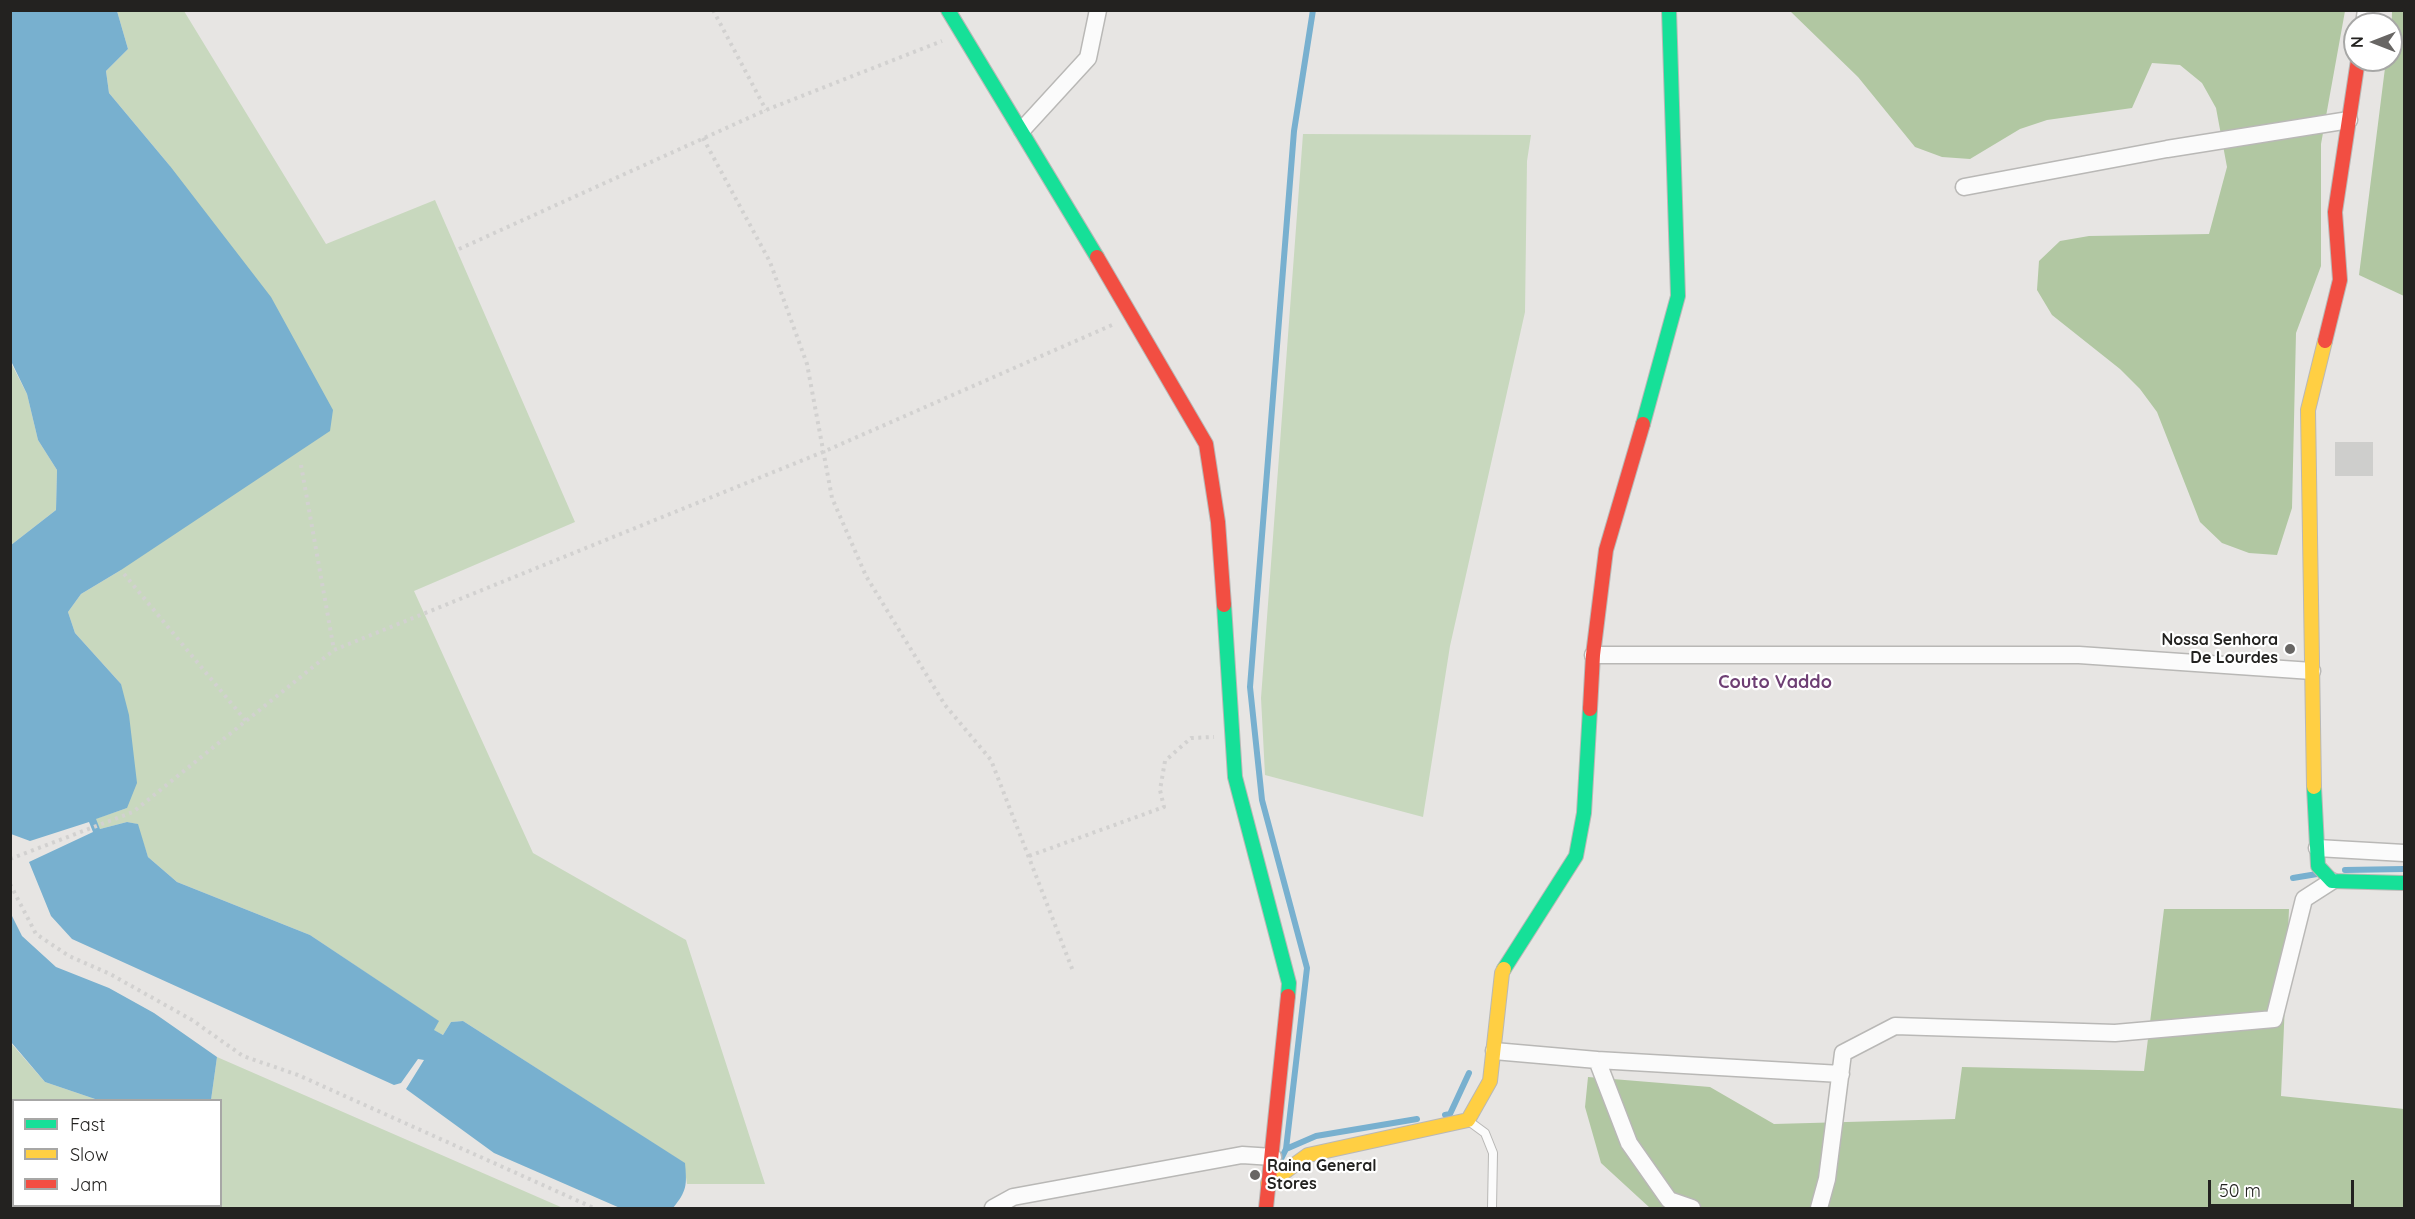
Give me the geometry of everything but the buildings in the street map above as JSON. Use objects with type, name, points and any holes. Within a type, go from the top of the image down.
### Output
[{"type":"street","points":[[948,10],[1022,130],[1206,444],[1218,522],[1235,777],[1289,983],[1266,1209]]},
{"type":"street","points":[[1022,130],[1088,58],[1098,10]]},
{"type":"street","points":[[1268,1183],[1308,1155],[1468,1120],[1490,1082],[1502,973],[1576,856],[1584,813],[1593,655],[1606,550],[1665,350],[1678,296],[1669,10]]},
{"type":"street","points":[[2332,880],[2318,866],[2317,848],[2308,410],[2340,280],[2335,212],[2356,72]]},
{"type":"street","points":[[1964,187],[2167,149],[2349,120]]},
{"type":"street","points":[[1593,655],[2079,655],[2312,671]]},
{"type":"street","points":[[2317,848],[2404,853]]},
{"type":"street","points":[[1819,1209],[1827,1179],[1843,1053],[1895,1026],[2115,1033],[2274,1019],[2304,899],[2332,880],[2404,883]]},
{"type":"street","points":[[1494,1051],[1597,1060],[1841,1074]]},
{"type":"street","points":[[1597,1060],[1629,1143],[1669,1200],[1692,1209]]},
{"type":"street","points":[[993,1209],[1013,1197],[1242,1155],[1272,1159]]},
{"type":"lane","points":[[1468,1120],[1485,1133],[1492,1153],[1492,1209]]},
{"type":"path","points":[[713,10],[766,110]]},
{"type":"path","points":[[459,249],[766,110],[962,33]]},
{"type":"path","points":[[703,138],[770,262],[807,364],[832,498],[866,576],[945,705],[991,760],[1073,971]]},
{"type":"path","points":[[10,859],[133,812],[334,650],[823,452],[1132,316]]},
{"type":"path","points":[[301,465],[334,650]]},
{"type":"path","points":[[124,573],[246,721]]},
{"type":"path","points":[[1029,856],[1164,807],[1160,790],[1165,761],[1191,738],[1232,735]]},
{"type":"path","points":[[10,884],[36,934],[69,956],[111,974],[192,1020],[243,1056],[298,1075],[594,1209]]},
{"type":"green space","points":[[117,11],[184,11],[326,244],[435,200],[575,522],[414,591],[533,853],[686,940],[765,1184],[687,1184],[684,1163],[463,1021],[451,1022],[443,1035],[433,1030],[438,1021],[310,935],[177,882],[148,857],[137,824],[127,822],[100,829],[95,819],[127,808],[121,684],[75,633],[68,612],[81,594],[121,570],[170,166],[109,93],[106,71],[128,49]]},
{"type":"green space","points":[[1790,11],[2345,11],[2321,144],[2321,266],[2296,333],[2292,508],[2277,555],[2249,553],[2222,543],[2200,522],[2157,412],[2140,389],[2120,369],[2052,315],[2037,290],[2039,261],[2060,241],[2089,236],[2209,234],[2227,167],[2216,108],[2202,83],[2180,65],[2152,63],[2132,108],[2047,120],[2020,129],[1970,159],[1942,157],[1915,147],[1858,77]]},
{"type":"green space","points":[[2404,11],[2404,296],[2359,275],[2384,72],[2403,72],[2403,12],[2392,12]]},
{"type":"green space","points":[[1303,134],[1531,135],[1527,161],[1525,312],[1450,646],[1423,817],[1265,775],[1261,698]]},
{"type":"green space","points":[[10,361],[27,394],[38,440],[57,470],[56,510],[11,545]]},
{"type":"green space","points":[[2164,909],[2289,909],[2281,1096],[2404,1109],[2404,1208],[1650,1208],[1601,1163],[1585,1107],[1588,1077],[1710,1087],[1774,1124],[1955,1119],[1962,1067],[2144,1071]]},
{"type":"green space","points":[[10,1042],[45,1082],[95,1099],[12,1099],[12,1207],[222,1207],[222,1099],[211,1099],[217,1057],[563,1208],[11,1208]]},
{"type":"water","points":[[11,10],[117,11],[128,49],[106,71],[109,93],[170,166],[271,297],[333,410],[330,431],[121,570],[81,594],[68,612],[75,633],[121,684],[129,715],[137,783],[127,808],[96,819],[100,829],[127,822],[138,824],[148,857],[177,882],[310,935],[439,1021],[434,1030],[443,1035],[451,1022],[463,1021],[685,1163],[685,1187],[673,1208],[620,1208],[494,1153],[406,1089],[424,1060],[418,1059],[401,1083],[394,1085],[72,939],[51,916],[29,862],[93,832],[89,822],[30,841],[11,834],[11,545],[56,510],[57,470],[38,440],[27,394],[11,361]]},
{"type":"water","points":[[10,912],[22,936],[56,967],[109,988],[154,1013],[217,1057],[211,1099],[95,1099],[45,1082],[11,1042]]},
{"type":"waterway","points":[[1280,1161],[1286,1149],[1307,968],[1262,800],[1250,687],[1294,131],[1313,10]]},
{"type":"waterway","points":[[2345,870],[2404,869]]},
{"type":"waterway","points":[[2293,878],[2317,874]]},
{"type":"waterway","points":[[1445,1115],[1450,1114],[1469,1073]]},
{"type":"waterway","points":[[1286,1149],[1316,1136],[1417,1119]]},
{"type":"traffic: fast","points":[[948,10],[1097,257]]},
{"type":"traffic: fast","points":[[1643,424],[1678,296],[1669,10]]},
{"type":"traffic: fast","points":[[1224,605],[1235,777],[1289,983],[1288,996]]},
{"type":"traffic: fast","points":[[1504,969],[1576,856],[1584,813],[1590,709]]},
{"type":"traffic: fast","points":[[2314,787],[2318,866],[2332,881],[2404,883]]},
{"type":"traffic: slow","points":[[2314,787],[2308,410],[2325,341]]},
{"type":"traffic: slow","points":[[1268,1184],[1308,1155],[1468,1120],[1490,1081],[1504,969]]},
{"type":"traffic: jam","points":[[2325,341],[2340,280],[2335,212],[2356,72]]},
{"type":"traffic: jam","points":[[1097,257],[1206,444],[1218,522],[1224,605]]},
{"type":"traffic: jam","points":[[1590,709],[1593,655],[1606,550],[1643,424]]},
{"type":"traffic: jam","points":[[1266,1208],[1288,996]]},
{"type":"place","name":"Nossa Senhora De Lourdes","points":[[2290,649]]},
{"type":"place","name":"Raina General Stores","points":[[1255,1175]]},
{"type":"district","name":"Couto Vaddo","points":[[1775,683]]}]
